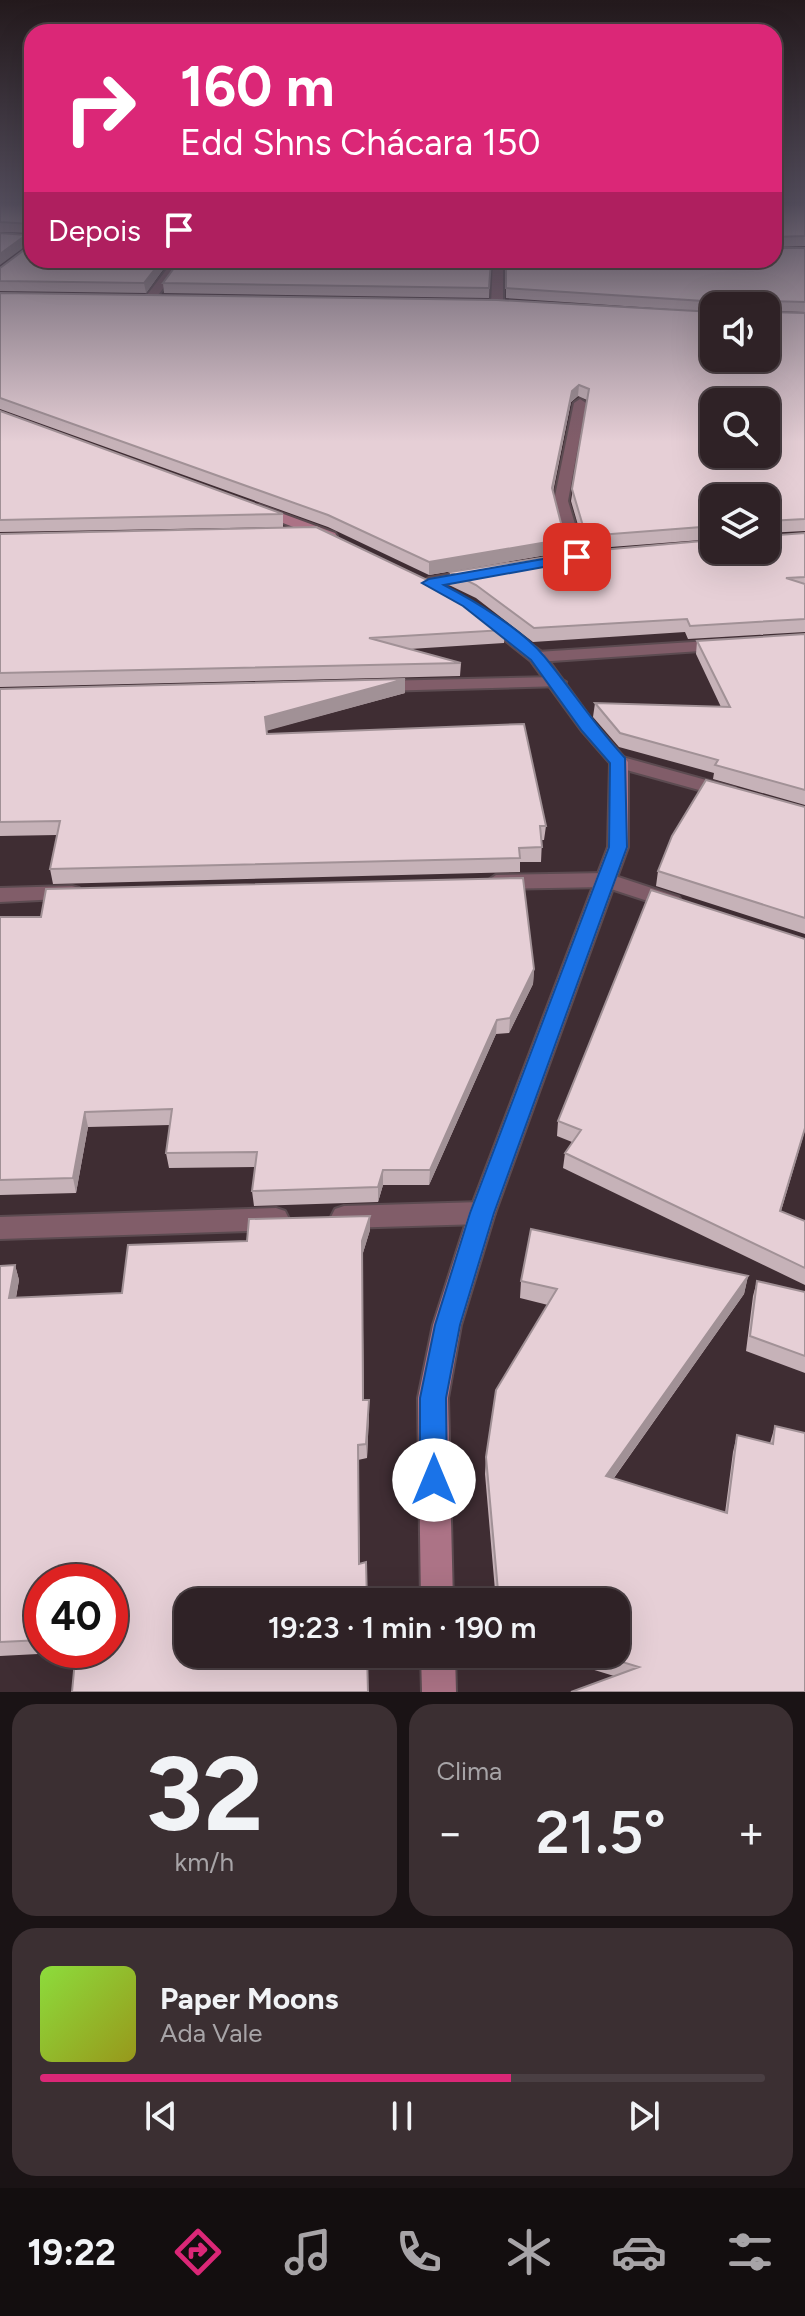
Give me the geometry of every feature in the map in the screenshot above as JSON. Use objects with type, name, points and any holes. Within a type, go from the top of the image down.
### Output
[{"type":"street","points":[[149,300],[161,284]]},
{"type":"street","points":[[497,284],[497,304]]},
{"type":"street","points":[[134,300],[165,300]]},
{"type":"street","points":[[481,304],[513,305]]},
{"type":"street","points":[[577,558],[561,501],[580,403]]},
{"type":"street","points":[[234,500],[349,545]]},
{"type":"street","points":[[276,534],[322,533]]},
{"type":"street","points":[[488,573],[422,580],[462,600],[537,657],[588,727],[619,762],[748,797]]},
{"type":"street","points":[[537,657],[742,643]]},
{"type":"street","points":[[366,686],[557,682]]},
{"type":"street","points":[[437,1588],[433,1398],[447,1325],[482,1213],[618,847],[619,762]]},
{"type":"street","points":[[480,883],[606,880],[691,908]]},
{"type":"street","points":[[0,895],[92,892]]},
{"type":"street","points":[[0,1228],[482,1213]]},
{"type":"street","points":[[438,1668],[439,1692]]},
{"type":"building","points":[[226,284],[489,284],[489,288]]},
{"type":"building","points":[[506,284],[805,284],[805,302],[780,301],[780,292],[700,292],[700,301],[506,288]]},
{"type":"building","points":[[0,293],[497,300],[700,311],[700,372],[780,372],[780,312],[805,313],[805,519],[780,520],[780,484],[700,484],[700,527],[586,536],[572,489],[589,389],[579,385],[572,391],[552,488],[565,539],[429,562],[328,515],[0,398]]},
{"type":"building","points":[[0,411],[283,514],[0,520]]},
{"type":"building","points":[[316,527],[461,596],[505,630],[369,638],[461,663],[0,673],[0,534]]},
{"type":"building","points":[[805,533],[805,577],[786,578],[805,584],[805,619],[690,626],[687,619],[534,628],[476,585],[450,572],[578,552],[700,541],[700,564],[780,564],[780,535]]},
{"type":"building","points":[[805,634],[805,790],[715,765],[718,760],[620,733],[595,703],[730,707],[697,641]]},
{"type":"building","points":[[405,679],[265,717],[267,734],[524,724],[546,826],[540,826],[542,847],[519,848],[520,858],[50,869],[60,821],[0,822],[0,689]]},
{"type":"building","points":[[706,780],[805,807],[805,918],[658,871],[672,836]]},
{"type":"building","points":[[523,878],[534,969],[510,1018],[497,1020],[430,1170],[383,1170],[378,1187],[252,1191],[257,1152],[166,1153],[172,1109],[85,1112],[73,1178],[0,1180],[0,917],[41,917],[46,889]]},
{"type":"building","points":[[651,890],[805,939],[805,1128],[780,1211],[805,1221],[805,1268],[565,1153],[581,1130],[558,1121]]},
{"type":"building","points":[[370,1216],[362,1241],[363,1400],[369,1400],[366,1444],[358,1445],[359,1564],[366,1562],[367,1588],[174,1588],[174,1668],[367,1668],[368,1692],[72,1692],[74,1668],[128,1668],[128,1564],[24,1564],[24,1641],[0,1642],[0,1266],[15,1265],[9,1298],[122,1293],[128,1245],[247,1241],[249,1219]]},
{"type":"building","points":[[531,1229],[748,1276],[606,1476],[727,1513],[737,1435],[773,1444],[775,1426],[805,1433],[805,1692],[571,1692],[639,1667],[630,1664],[630,1588],[498,1588],[486,1457],[496,1390],[557,1289],[521,1281]]},
{"type":"building","points":[[757,1281],[805,1292],[805,1356],[750,1336]]},
{"type":"route","points":[[434,1480],[433,1398],[447,1325],[482,1213],[618,847],[619,762],[588,727],[537,657],[468,603],[429,583],[577,557]]}]
